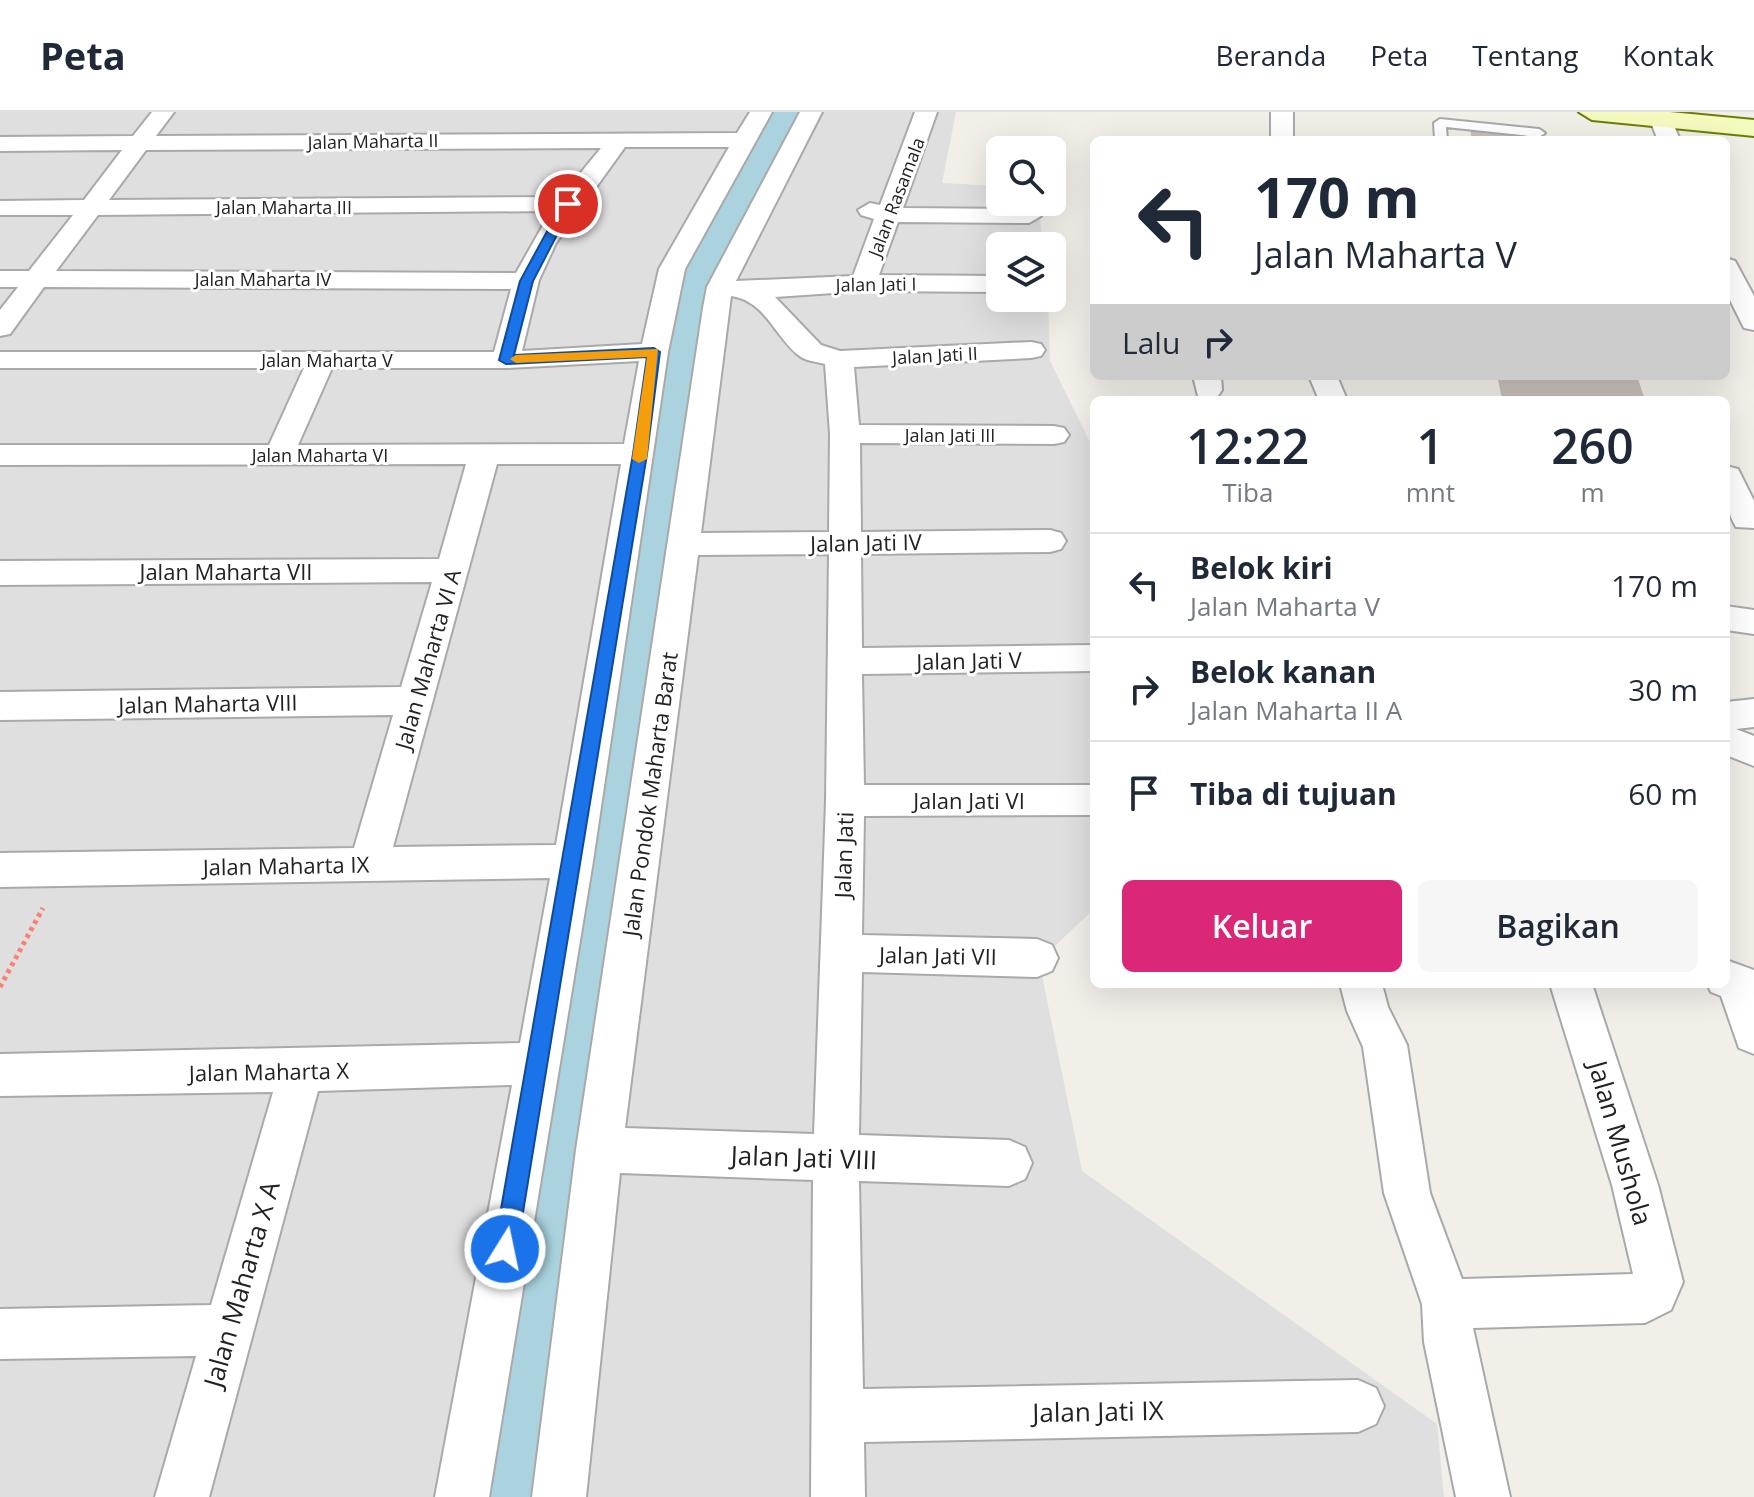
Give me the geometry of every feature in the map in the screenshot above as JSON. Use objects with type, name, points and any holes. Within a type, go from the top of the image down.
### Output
[{"type":"main road","points":[[1592,112],[1664,129],[1754,128]]},
{"type":"street","points":[[0,328],[163,112]]},
{"type":"street","name":"Jalan Pondok Maharta Barat","points":[[559,1497],[599,1150],[720,287],[811,112]]},
{"type":"street","name":"Jalan Rasamala","points":[[863,283],[880,213],[926,112]]},
{"type":"street","points":[[1282,112],[1282,136]]},
{"type":"street","points":[[462,1497],[573,861],[654,352],[672,269],[753,126]]},
{"type":"street","name":"Jalan Maharta II","points":[[0,144],[138,145],[490,131],[618,141],[753,126]]},
{"type":"street","points":[[506,360],[527,281],[568,204],[618,141]]},
{"type":"street","name":"Jalan Maharta III","points":[[0,208],[568,204]]},
{"type":"street","points":[[880,213],[986,215]]},
{"type":"street","points":[[1730,274],[1754,322]]},
{"type":"street","name":"Jalan Maharta IV","points":[[0,279],[527,281]]},
{"type":"street","name":"Jalan Jati I","points":[[752,291],[863,283],[986,284]]},
{"type":"street","points":[[720,287],[752,291],[785,320],[811,351],[839,359]]},
{"type":"street","name":"Jalan Jati II","points":[[839,359],[1031,350]]},
{"type":"street","name":"Jalan Maharta V","points":[[0,360],[506,360],[654,352]]},
{"type":"street","name":"Jalan Jati","points":[[838,1497],[836,1158],[845,801],[845,434],[839,359]]},
{"type":"street","points":[[279,455],[322,360]]},
{"type":"street","name":"Jalan Jati III","points":[[845,434],[1054,435]]},
{"type":"street","name":"Jalan Maharta VI","points":[[0,455],[640,454]]},
{"type":"street","name":"Jalan Maharta VI A","points":[[369,864],[484,455]]},
{"type":"street","points":[[1730,484],[1742,518]]},
{"type":"street","name":"Jalan Jati IV","points":[[682,544],[1050,541]]},
{"type":"street","name":"Jalan Maharta VII","points":[[0,573],[452,570]]},
{"type":"street","points":[[1730,619],[1754,622]]},
{"type":"street","name":"Jalan Jati V","points":[[843,661],[1090,658]]},
{"type":"street","name":"Jalan Maharta VIII","points":[[0,706],[415,701]]},
{"type":"street","points":[[1730,716],[1754,713]]},
{"type":"street","points":[[1730,742],[1754,751]]},
{"type":"street","name":"Jalan Jati VI","points":[[845,801],[1090,800]]},
{"type":"street","name":"Jalan Maharta IX","points":[[0,870],[573,861]]},
{"type":"street","name":"Jalan Jati VII","points":[[839,953],[1037,958]]},
{"type":"street","points":[[1730,980],[1738,981],[1754,1034]]},
{"type":"street","points":[[1362,988],[1368,1011],[1385,1045],[1407,1193],[1447,1304],[1449,1342],[1483,1497]]},
{"type":"street","name":"Jalan Mushola","points":[[1447,1304],[1645,1298],[1654,1293],[1659,1282],[1635,1185],[1572,988]]},
{"type":"street","name":"Jalan Maharta X","points":[[0,1075],[301,1071],[538,1063]]},
{"type":"street","name":"Jalan Maharta X A","points":[[182,1497],[301,1071]]},
{"type":"street","name":"Jalan Jati VIII","points":[[599,1150],[1009,1163]]},
{"type":"street","points":[[0,1334],[229,1330]]},
{"type":"street","name":"Jalan Jati IX","points":[[838,1416],[1358,1406]]},
{"type":"lane","points":[[1440,117],[1540,132]]},
{"type":"path","points":[[0,987],[64,869]]},
{"type":"shaded area","points":[[0,112],[956,112],[942,183],[986,185],[986,216],[1041,216],[1042,232],[986,232],[986,312],[1048,312],[1050,361],[1090,442],[1090,913],[1039,961],[1082,1171],[1437,1424],[1444,1497],[0,1497]]},
{"type":"building","points":[[1470,129],[1516,136],[1471,136]]},
{"type":"building","points":[[1498,380],[1638,380],[1644,396],[1502,396]]},
{"type":"waterway","points":[[502,1497],[690,278],[778,112]]},
{"type":"slow traffic","points":[[516,359],[654,352],[639,459]]},
{"type":"route","points":[[505,1249],[573,861],[654,352],[506,360],[527,281],[543,245],[568,204]]}]
